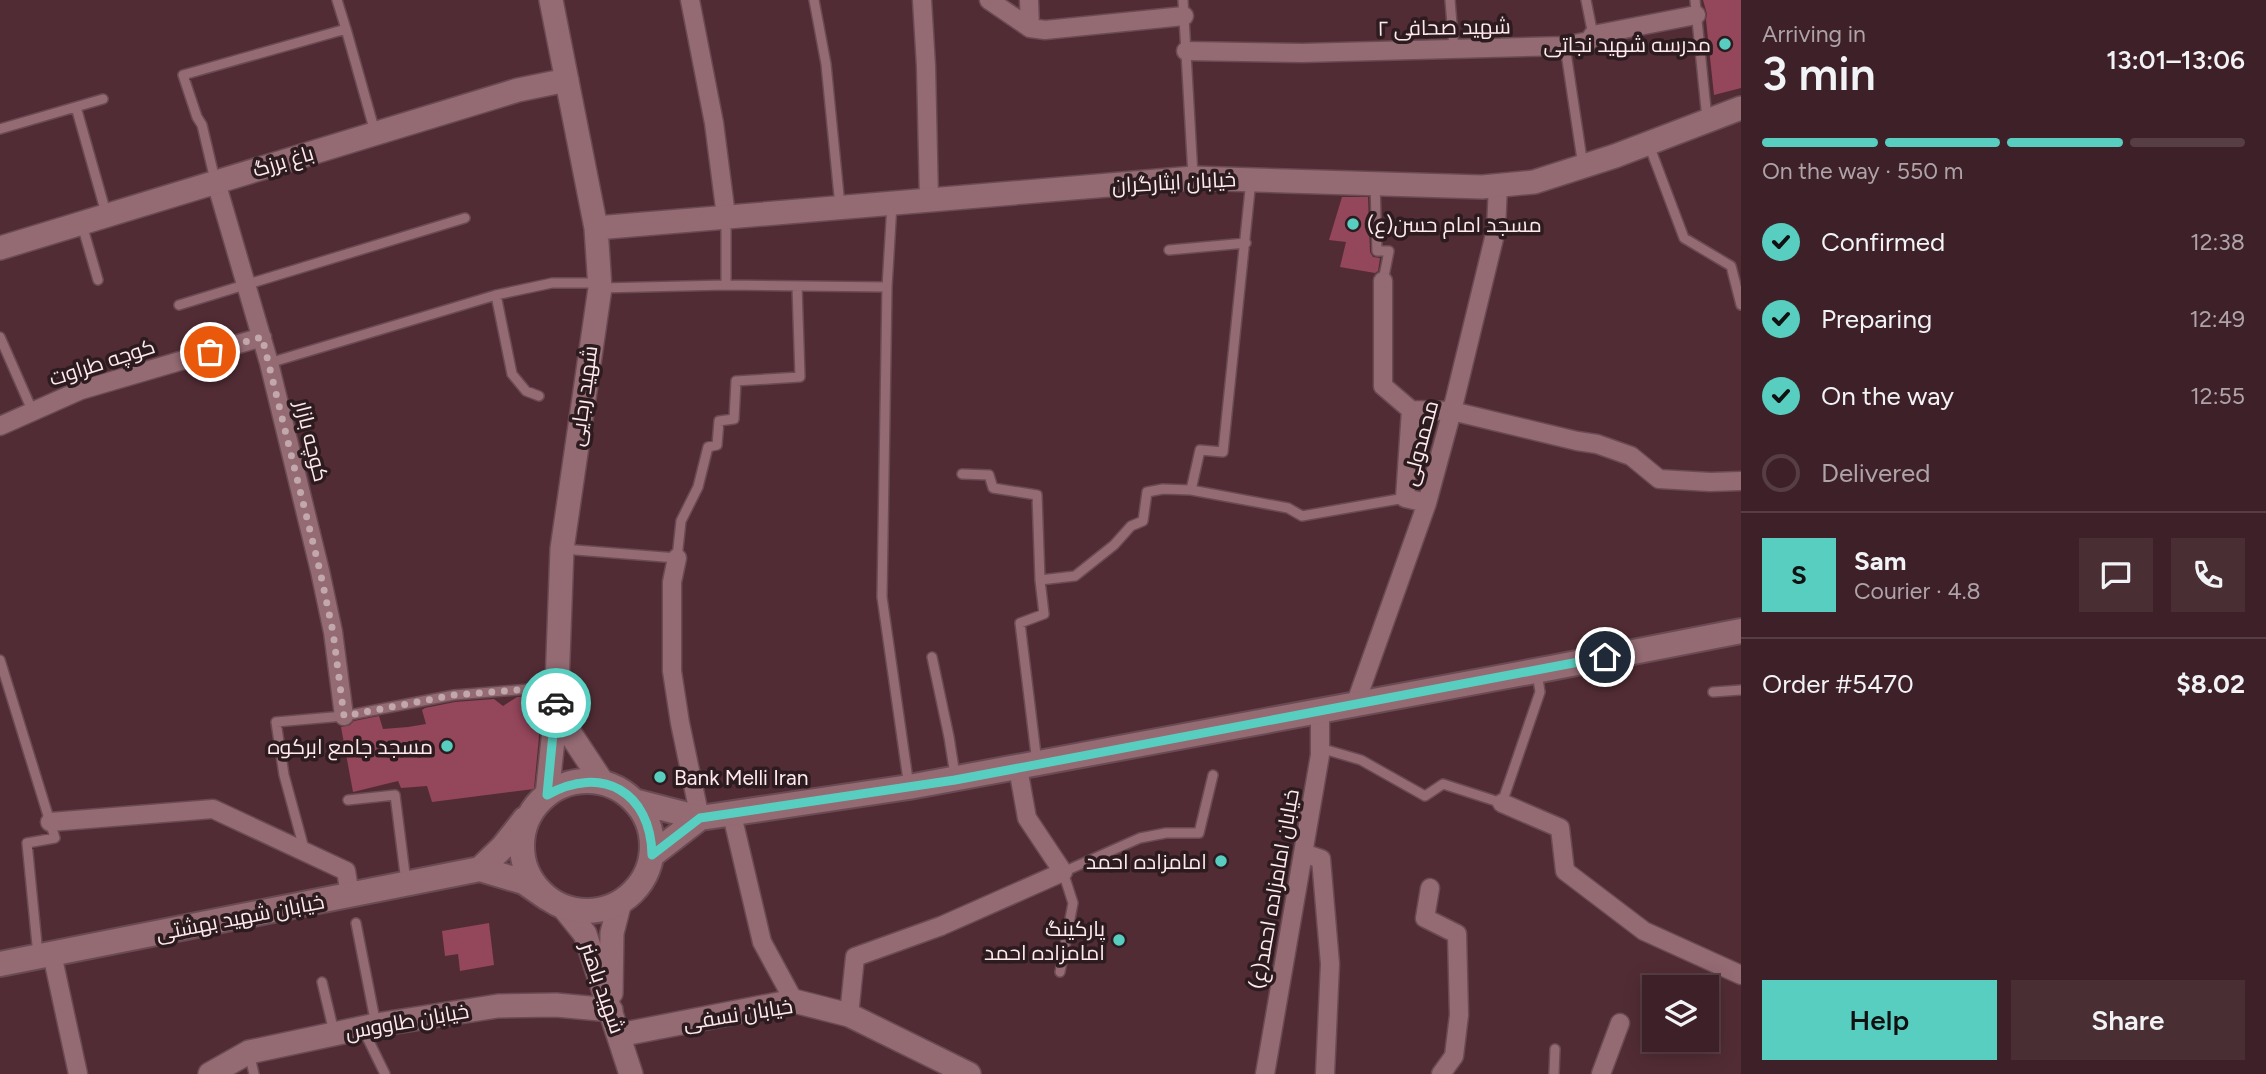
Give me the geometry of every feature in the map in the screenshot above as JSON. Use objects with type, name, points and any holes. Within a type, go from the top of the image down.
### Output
[{"type":"main road","points":[[634,802],[700,818],[732,815],[955,780],[1741,631]]},
{"type":"main road","points":[[583,781],[603,783],[620,790],[634,802],[645,817],[651,836],[652,855],[646,874],[636,890],[621,902],[602,910],[583,912],[555,903],[524,882],[481,869],[503,848],[540,802],[564,785],[583,781]]},
{"type":"main road","points":[[540,802],[524,828],[521,847],[524,866],[533,884],[555,903]]},
{"type":"main road","points":[[652,855],[700,818]]},
{"type":"main road","name":"خیابان شهید بهشتی","points":[[0,964],[481,869]]},
{"type":"street","name":"شهید رجایی","points":[[540,802],[556,712],[562,549],[599,285],[596,228],[551,0]]},
{"type":"street","points":[[690,0],[714,124],[726,216]]},
{"type":"street","points":[[922,0],[929,200]]},
{"type":"street","points":[[989,0],[1030,28],[1045,30],[1184,8]]},
{"type":"street","points":[[1029,0],[1030,28]]},
{"type":"street","name":"شهید صحافی ۲","points":[[1186,51],[1302,53],[1565,46],[1589,41],[1593,35],[1695,7]]},
{"type":"street","name":"باغ برزگ","points":[[0,248],[518,90],[567,80]]},
{"type":"street","name":"خیابان ایثارگران","points":[[596,228],[1193,178],[1482,187],[1534,182],[1741,108]]},
{"type":"street","name":"کوچه بازار","points":[[216,182],[269,363],[323,583],[333,632],[344,716]]},
{"type":"street","name":"محمدولی","points":[[1354,705],[1427,503],[1496,230],[1498,185]]},
{"type":"street","points":[[1383,281],[1384,386],[1411,410],[1452,411],[1577,441],[1597,443],[1631,456],[1660,479],[1741,481]]},
{"type":"street","name":"کوچه طراوت","points":[[0,426],[81,390],[262,337]]},
{"type":"street","points":[[1411,410],[1405,498],[1427,503]]},
{"type":"street","points":[[677,558],[671,582],[672,671],[700,818]]},
{"type":"street","points":[[556,712],[603,783]]},
{"type":"street","name":"خیابان امامزاده احمد(ع)","points":[[1265,1074],[1320,748],[1320,712]]},
{"type":"street","points":[[849,1015],[855,957],[941,926],[1063,872],[1027,818],[1027,766]]},
{"type":"street","points":[[1502,803],[1560,828],[1565,871],[1644,931],[1741,975]]},
{"type":"street","points":[[50,822],[213,809],[346,871],[350,895]]},
{"type":"street","points":[[732,815],[762,942],[794,1000]]},
{"type":"street","points":[[1303,853],[1321,859],[1330,964],[1325,1074]]},
{"type":"street","points":[[1430,888],[1425,918],[1457,934],[1459,1015],[1454,1056],[1441,1074]]},
{"type":"street","points":[[611,1010],[612,933],[621,902]]},
{"type":"street","name":"شهید باهنر","points":[[555,903],[584,934],[631,1074]]},
{"type":"street","points":[[45,955],[78,1074]]},
{"type":"street","name":"خیابان نسفی","points":[[620,1035],[794,1000],[849,1015],[969,1074]]},
{"type":"street","name":"خیابان طاووس","points":[[210,1074],[252,1063],[335,1033],[369,1026],[498,1006],[556,1005],[611,1010]]},
{"type":"street","points":[[1601,1074],[1620,1023]]},
{"type":"lane","points":[[337,0],[375,133]]},
{"type":"lane","points":[[814,0],[827,64],[841,207]]},
{"type":"lane","points":[[1450,0],[1454,49]]},
{"type":"lane","points":[[1586,0],[1593,35]]},
{"type":"lane","points":[[1695,7],[1707,121]]},
{"type":"lane","points":[[1184,8],[1193,178]]},
{"type":"lane","points":[[216,182],[202,125],[183,75],[346,29]]},
{"type":"lane","points":[[1565,46],[1583,166]]},
{"type":"lane","points":[[0,130],[103,99]]},
{"type":"lane","points":[[76,107],[106,215]]},
{"type":"lane","points":[[1648,143],[1684,239],[1731,266],[1741,305]]},
{"type":"lane","points":[[1191,490],[1200,450],[1223,452],[1251,179]]},
{"type":"lane","points":[[1375,183],[1377,251],[1389,251],[1383,281]]},
{"type":"lane","points":[[892,203],[887,287],[882,597],[909,787]]},
{"type":"lane","points":[[726,216],[726,285]]},
{"type":"lane","points":[[179,305],[465,218]]},
{"type":"lane","points":[[81,223],[98,280]]},
{"type":"lane","points":[[1169,250],[1246,243]]},
{"type":"lane","points":[[269,363],[496,295],[552,283],[887,287]]},
{"type":"lane","points":[[562,549],[677,558],[681,521],[698,487],[708,447],[717,445],[719,421],[734,419],[736,381],[800,377],[797,286]]},
{"type":"lane","points":[[496,295],[512,374],[526,391],[539,396]]},
{"type":"lane","points":[[0,337],[32,410]]},
{"type":"lane","points":[[962,474],[989,475],[993,488],[1037,495],[1044,614],[1020,623],[1027,766]]},
{"type":"lane","points":[[1040,580],[1075,576],[1114,545],[1131,526],[1143,521],[1147,492],[1163,489],[1191,490],[1288,508],[1302,516],[1405,498]]},
{"type":"lane","points":[[932,657],[955,780]]},
{"type":"lane","points":[[0,660],[55,838],[27,843],[45,955]]},
{"type":"lane","points":[[1320,748],[1361,760],[1425,796],[1443,784],[1502,803],[1540,692],[1537,671]]},
{"type":"lane","points":[[305,852],[284,775],[276,722],[344,716],[454,695],[555,687]]},
{"type":"lane","points":[[1713,692],[1741,690]]},
{"type":"lane","points":[[1060,972],[1073,903],[1063,872],[1140,838],[1166,833],[1199,833],[1213,775]]},
{"type":"lane","points":[[348,800],[395,795],[406,884]]},
{"type":"lane","points":[[356,923],[369,1026],[385,1074]]},
{"type":"lane","points":[[322,982],[335,1033]]},
{"type":"lane","points":[[1554,1074],[1555,1049]]},
{"type":"building","name":"مدرسه شهید نجاتی","points":[[1703,0],[1741,0],[1741,88],[1714,95],[1707,14]]},
{"type":"building","name":"مسجد امام حسن(ع)","points":[[1342,197],[1368,197],[1370,252],[1373,257],[1380,258],[1378,271],[1375,273],[1340,267],[1346,242],[1329,240]]},
{"type":"building","name":"مسجد جامع ابرکوه","points":[[543,695],[534,789],[432,802],[427,786],[401,788],[398,781],[353,792],[341,727],[354,721],[379,716],[383,729],[408,727],[426,724],[422,710],[425,708],[494,699],[503,706],[517,697]]},
{"type":"building","points":[[489,923],[494,965],[460,971],[458,954],[445,956],[442,931]]},
{"type":"way so far","points":[[210,352],[262,337],[320,571],[333,632],[344,716],[454,695],[555,687],[556,703]]},
{"type":"place","name":"مدرسه شهید نجاتی","points":[[1725,44]]},
{"type":"place","name":"مسجد امام حسن(ع)","points":[[1353,224]]},
{"type":"place","name":"مسجد جامع ابرکوه","points":[[447,746]]},
{"type":"place","name":"Bank Melli Iran","points":[[660,777]]},
{"type":"place","name":"امامزاده احمد","points":[[1221,861]]},
{"type":"place","name":"پارکینگ امامزاده احمد","points":[[1119,940]]},
{"type":"route","points":[[556,703],[547,795],[564,785],[583,781],[603,783],[620,790],[634,802],[645,817],[651,836],[652,855],[700,818],[955,780],[1605,657]]}]
